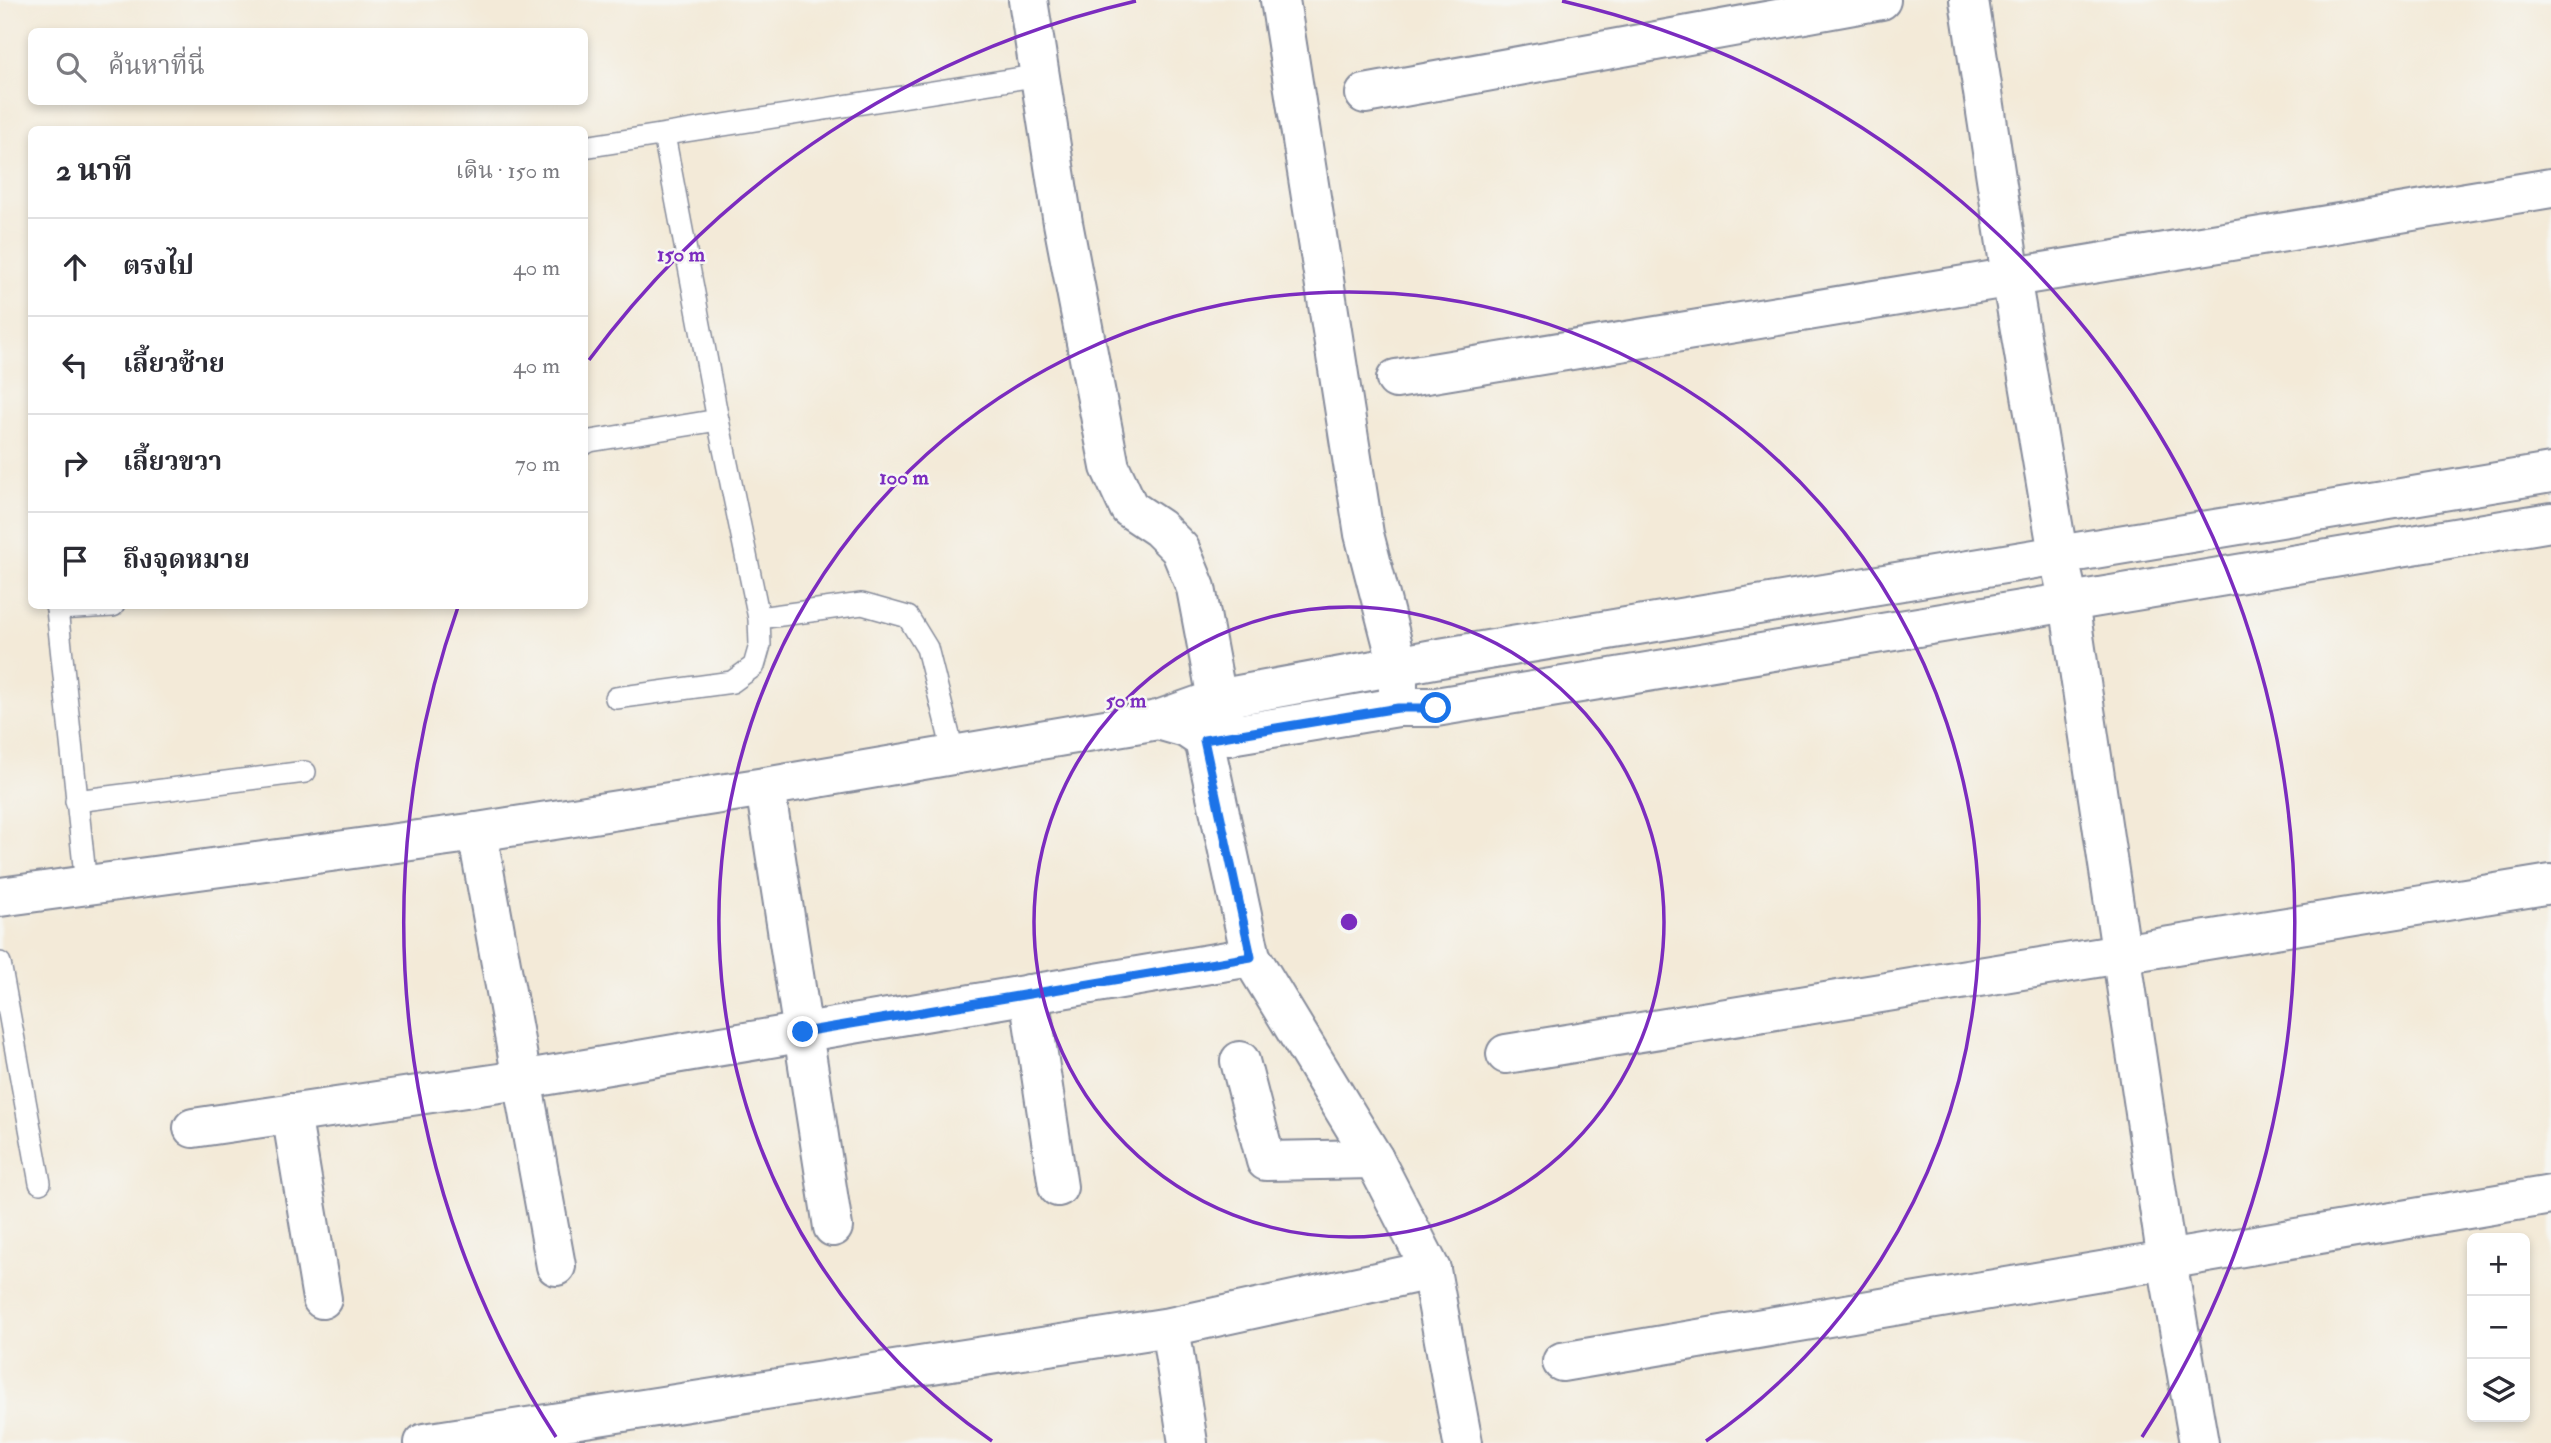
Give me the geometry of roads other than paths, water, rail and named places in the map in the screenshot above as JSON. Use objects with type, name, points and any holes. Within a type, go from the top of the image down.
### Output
[{"type":"street","points":[[1028,0],[1063,223],[1110,467],[1129,508],[1159,528],[1180,549],[1196,588],[1217,699],[1217,738],[1251,957],[1374,1159],[1431,1270],[1463,1443]]},
{"type":"street","points":[[1280,0],[1364,534],[1398,665],[1398,708]]},
{"type":"street","points":[[1365,94],[1881,0]]},
{"type":"street","points":[[1969,0],[2011,277],[2058,554],[2069,602],[2167,1261],[2199,1443]]},
{"type":"street","points":[[1395,379],[2551,188]]},
{"type":"street","points":[[0,897],[477,831],[765,787],[1158,720],[1217,699],[1398,665],[2551,473]]},
{"type":"street","points":[[1158,720],[1217,738],[1398,708],[1436,708],[2551,522]]},
{"type":"street","points":[[765,787],[833,1227]]},
{"type":"street","points":[[477,831],[520,1080],[556,1266]]},
{"type":"street","points":[[1506,1054],[2551,884]]},
{"type":"street","points":[[193,1128],[520,1080],[1251,957]]},
{"type":"street","points":[[1029,994],[1058,1187]]},
{"type":"street","points":[[1240,1061],[1266,1161],[1374,1159]]},
{"type":"street","points":[[291,1113],[322,1299]]},
{"type":"street","points":[[1562,1362],[2551,1195]]},
{"type":"street","points":[[424,1443],[1170,1327],[1431,1270]]},
{"type":"street","points":[[1170,1327],[1188,1443]]},
{"type":"lane","points":[[588,146],[1041,75]]},
{"type":"lane","points":[[616,698],[732,682],[754,666],[760,645],[759,618],[718,421],[664,135]]},
{"type":"lane","points":[[588,442],[718,421]]},
{"type":"lane","points":[[759,618],[862,604],[908,617],[927,648],[954,755]]},
{"type":"lane","points":[[57,609],[86,885]]},
{"type":"lane","points":[[76,801],[305,772]]},
{"type":"lane","points":[[0,963],[40,1183]]}]
